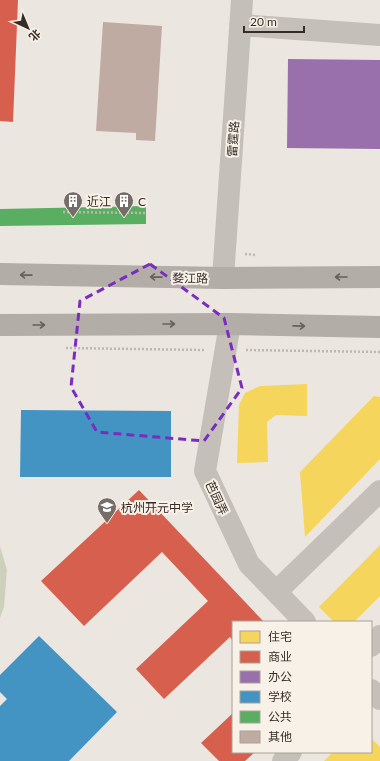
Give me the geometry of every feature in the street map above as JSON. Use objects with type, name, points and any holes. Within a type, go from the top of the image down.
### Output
[{"type":"main road","name":"婺江路","points":[[0,274],[223,278],[380,277]]},
{"type":"main road","points":[[0,325],[230,324],[380,327]]},
{"type":"street","name":"雷霆路","points":[[223,278],[242,0]]},
{"type":"street","points":[[240,26],[380,35]]},
{"type":"street","name":"芭园弄","points":[[230,324],[204,471],[249,564],[304,621]]},
{"type":"street","points":[[276,592],[380,491]]},
{"type":"street","points":[[372,645],[380,636]]},
{"type":"street","points":[[372,691],[380,699]]},
{"type":"street","points":[[282,761],[290,753]]},
{"type":"path","points":[[63,212],[146,213]]},
{"type":"path","points":[[62,348],[380,352]]},
{"type":"highlighted area","points":[[150,264],[224,318],[242,388],[204,441],[97,432],[71,387],[80,301]]},
{"type":"green space","points":[[0,546],[7,570],[4,607],[0,618]]},
{"type":"building: 住宅","points":[[307,384],[307,416],[276,415],[267,422],[268,462],[237,463],[239,405],[245,393],[260,386]]},
{"type":"building: 住宅","points":[[374,396],[380,397],[380,459],[305,537],[300,472]]},
{"type":"building: 住宅","points":[[380,545],[380,596],[355,621],[333,621],[319,607]]},
{"type":"building: 住宅","points":[[372,739],[380,747],[380,761],[324,761],[332,753],[372,753]]},
{"type":"building: 商业","points":[[0,0],[18,0],[13,122],[0,121]]},
{"type":"building: 商业","points":[[139,490],[263,621],[232,621],[232,640],[230,637],[164,699],[136,669],[208,601],[162,552],[84,626],[41,581]]},
{"type":"building: 商业","points":[[232,714],[232,753],[254,753],[245,761],[219,761],[201,743]]},
{"type":"building: 办公","points":[[288,59],[380,60],[380,149],[287,148]]},
{"type":"building: 学校","points":[[21,410],[171,411],[171,477],[20,477]]},
{"type":"building: 学校","points":[[39,636],[117,712],[69,761],[0,761],[0,706],[7,699],[0,692],[0,675]]},
{"type":"building: 公共","name":"近江","points":[[146,206],[146,224],[0,226],[0,209]]},
{"type":"building: 其他","points":[[103,22],[162,26],[155,141],[136,140],[136,133],[96,131]]},
{"type":"place","name":"近江","points":[[73,218]]},
{"type":"place","name":"C","points":[[124,218]]},
{"type":"place","name":"杭州开元中学","points":[[107,524]]}]
